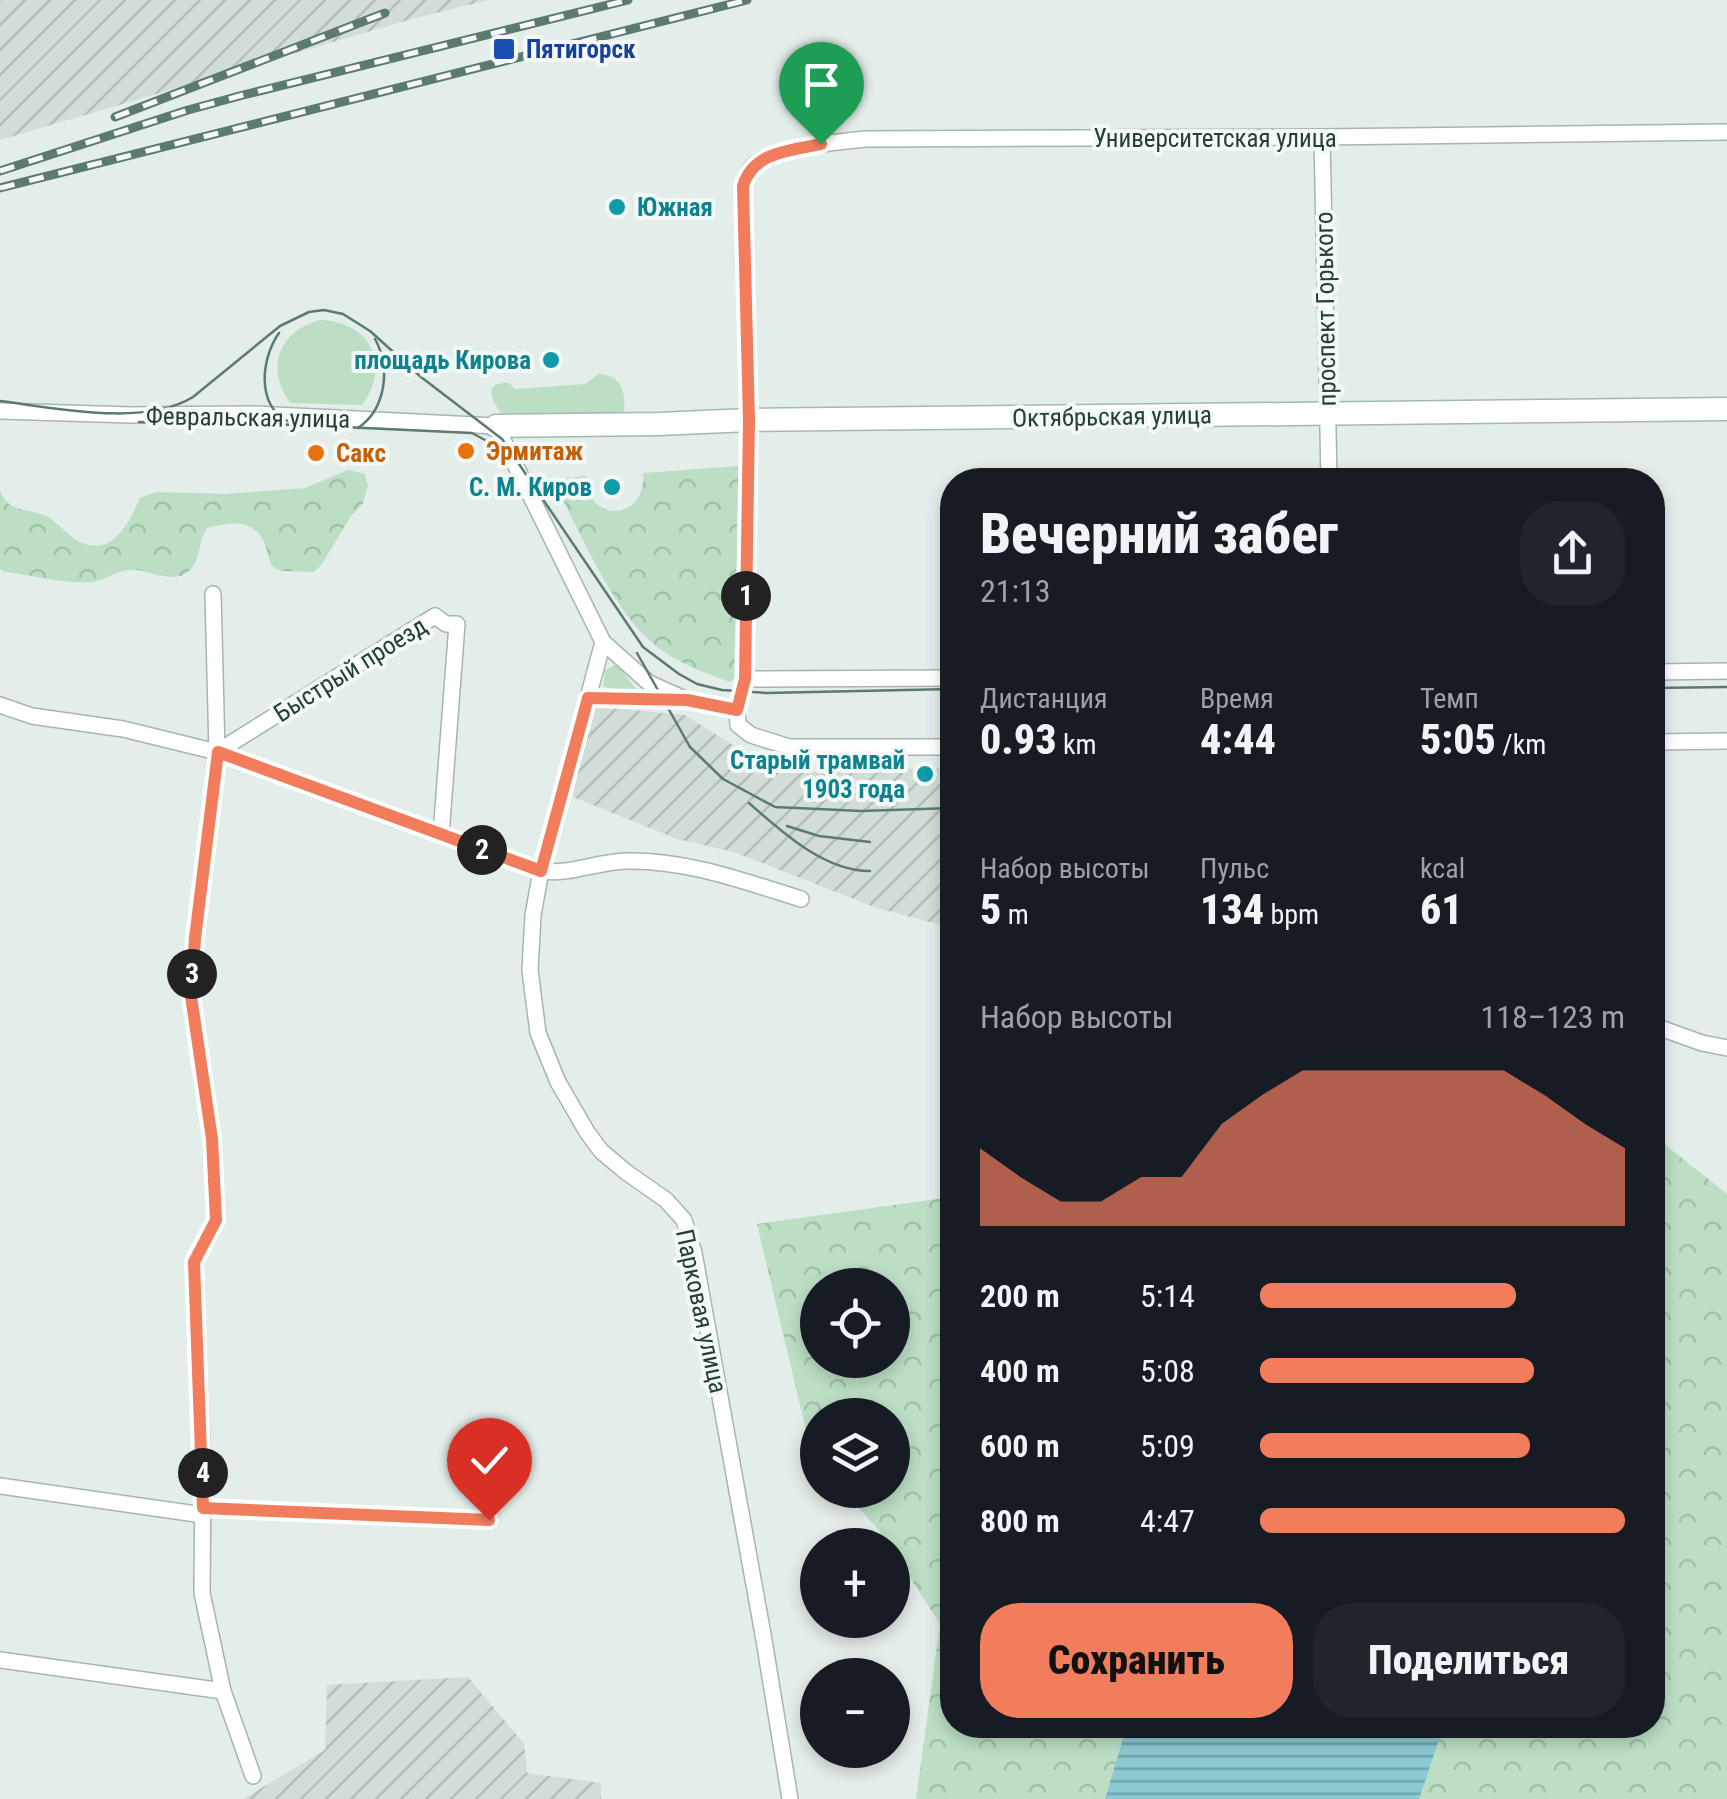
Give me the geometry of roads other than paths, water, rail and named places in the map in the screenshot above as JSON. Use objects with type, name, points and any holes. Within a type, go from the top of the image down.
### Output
[{"type":"street","name":"Университетская улица","points":[[749,420],[743,186],[746,174],[755,164],[771,156],[821,144],[866,139],[1727,132]]},
{"type":"street","name":"проспект Горького","points":[[1322,137],[1328,468]]},
{"type":"street","name":"Октябрьская улица","points":[[496,426],[1727,410]]},
{"type":"street","name":"Февральская улица","points":[[0,411],[255,414],[496,426]]},
{"type":"street","points":[[738,718],[745,679],[749,420]]},
{"type":"street","points":[[496,426],[603,642],[649,684],[738,718],[750,735],[789,747],[940,747]]},
{"type":"street","points":[[213,594],[218,752],[191,996],[212,1139],[216,1220],[194,1262],[202,1593],[223,1691],[253,1776]]},
{"type":"street","name":"Быстрый проезд","points":[[218,752],[435,616],[446,624],[457,624],[441,835]]},
{"type":"street","name":"Парковая улица","points":[[603,642],[541,871],[533,915],[530,970],[538,1034],[558,1082],[601,1151],[666,1200],[684,1220],[694,1253],[790,1799]]},
{"type":"street","points":[[1665,672],[1727,671]]},
{"type":"street","points":[[745,679],[940,678]]},
{"type":"street","points":[[588,698],[687,700]]},
{"type":"street","points":[[0,704],[32,716],[123,730],[218,752],[541,871],[560,874],[622,861],[661,862],[694,866],[800,899]]},
{"type":"street","points":[[1665,742],[1727,741]]},
{"type":"street","points":[[1665,1030],[1727,1048]]},
{"type":"street","points":[[0,1486],[203,1511],[489,1520]]},
{"type":"street","points":[[0,1660],[223,1691]]},
{"type":"water","points":[[1123,1738],[1440,1738],[1419,1799],[1105,1799]]},
{"type":"tram line","points":[[0,401],[99,413],[173,406],[193,397],[280,326],[309,312],[343,314],[370,331],[421,377],[502,439],[643,647],[679,674],[697,684],[722,690],[766,693],[940,689]]},
{"type":"tram line","points":[[279,333],[268,358],[265,385],[274,410],[296,424]]},
{"type":"tram line","points":[[358,428],[375,410],[383,387],[383,362],[375,339]]},
{"type":"tram line","points":[[139,422],[472,433],[496,446]]},
{"type":"tram line","points":[[637,653],[690,747],[723,779],[775,807],[861,811],[940,808]]},
{"type":"tram line","points":[[1665,688],[1727,687]]},
{"type":"tram line","points":[[749,803],[820,857],[870,871]]},
{"type":"tram line","points":[[787,826],[819,836],[870,842]]},
{"type":"railway","points":[[0,171],[243,95],[628,0]]},
{"type":"railway","points":[[0,188],[747,0]]},
{"type":"railway","points":[[115,117],[385,13]]},
{"type":"place","name":"Пятигорск","points":[[504,49]]},
{"type":"place","name":"Южная","points":[[617,207]]},
{"type":"place","name":"площадь Кирова","points":[[551,360]]},
{"type":"place","name":"Эрмитаж","points":[[466,451]]},
{"type":"place","name":"Сакс","points":[[316,453]]},
{"type":"place","name":"С. М. Киров","points":[[612,487]]},
{"type":"place","name":"Старый трамвай 1903 года","points":[[925,774]]}]
